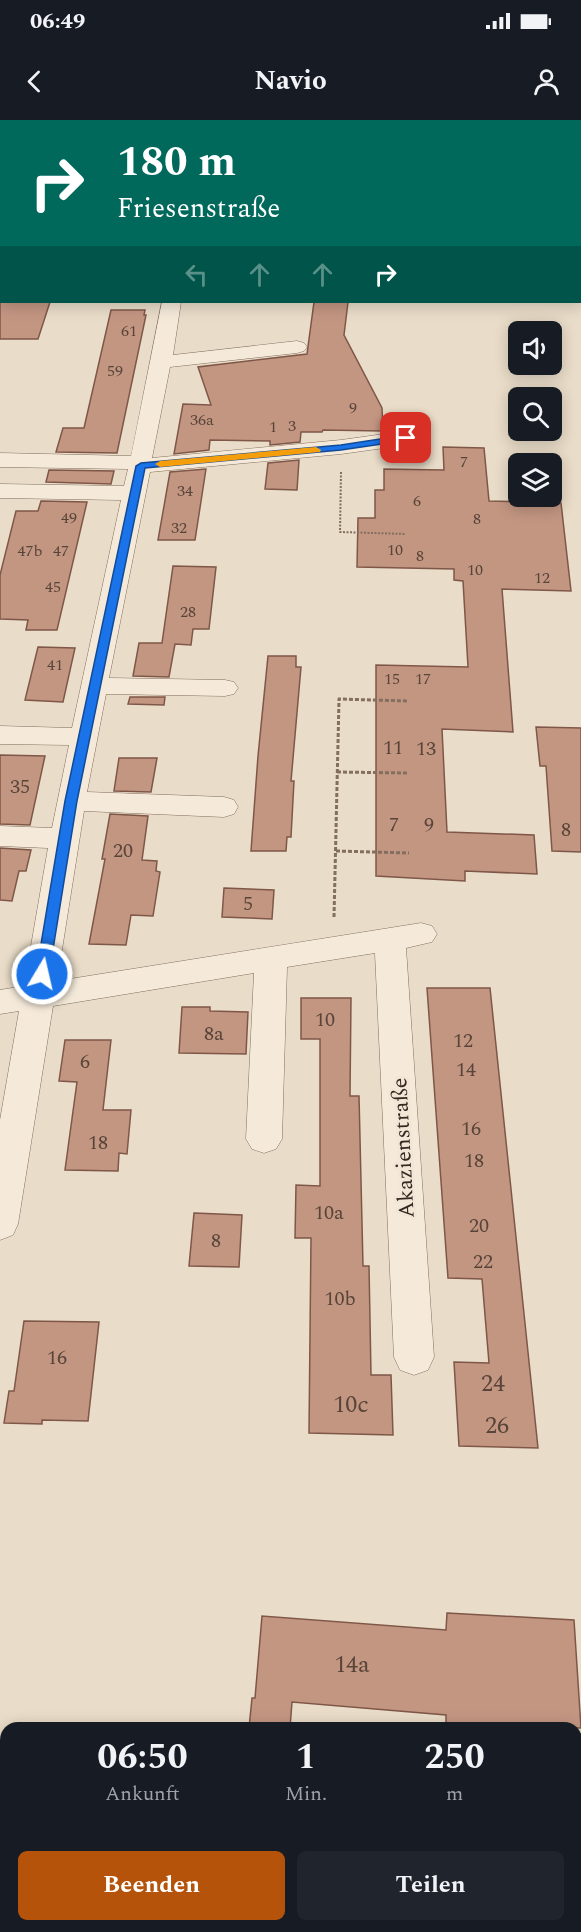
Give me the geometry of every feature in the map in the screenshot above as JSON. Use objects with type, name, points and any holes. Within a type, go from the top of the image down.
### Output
[{"type":"street","points":[[0,1224],[71,801],[141,464],[171,303]]},
{"type":"street","points":[[161,362],[297,347]]},
{"type":"street","points":[[0,460],[141,464],[341,447],[406,438]]},
{"type":"street","points":[[0,491],[134,498]]},
{"type":"street","points":[[0,499],[134,498]]},
{"type":"street","points":[[95,687],[225,688]]},
{"type":"street","points":[[0,735],[85,737]]},
{"type":"street","points":[[71,801],[224,807]]},
{"type":"street","points":[[0,836],[65,838]]},
{"type":"street","name":"Akazienstraße","points":[[0,1002],[406,936],[414,1357]]},
{"type":"street","points":[[264,1139],[271,958]]},
{"type":"path","points":[[341,447],[340,532],[406,534]]},
{"type":"path","points":[[333,948],[339,699],[408,701]]},
{"type":"path","points":[[338,772],[409,773]]},
{"type":"path","points":[[336,851],[409,853]]},
{"type":"building","points":[[0,303],[50,303],[38,339],[0,339]]},
{"type":"building","points":[[314,303],[348,303],[344,335],[382,408],[383,431],[301,432],[300,442],[270,445],[270,441],[210,440],[209,450],[174,454],[183,404],[211,405],[198,367],[307,354]]},
{"type":"building","points":[[111,310],[145,310],[144,315],[146,315],[117,453],[56,452],[63,428],[84,428]]},
{"type":"building","points":[[443,447],[484,448],[489,501],[508,502],[508,507],[561,507],[571,591],[502,589],[513,732],[442,729],[447,832],[534,835],[537,874],[465,871],[465,881],[376,876],[376,665],[468,667],[463,581],[454,580],[454,569],[357,567],[358,518],[375,518],[375,490],[384,490],[384,469],[444,470]]},
{"type":"building","points":[[299,460],[297,490],[265,489],[268,463]]},
{"type":"building","points":[[206,469],[195,540],[158,540],[170,472]]},
{"type":"building","points":[[49,470],[114,471],[111,484],[46,482]]},
{"type":"building","points":[[41,501],[87,502],[57,630],[26,630],[28,620],[0,619],[0,575],[16,511],[38,511]]},
{"type":"building","points":[[173,566],[216,567],[209,629],[193,629],[191,645],[175,644],[169,677],[133,676],[139,643],[162,643]]},
{"type":"building","points":[[38,647],[75,648],[63,702],[25,700]]},
{"type":"building","points":[[268,656],[296,656],[296,667],[301,667],[291,781],[294,781],[291,837],[287,837],[286,851],[251,851]]},
{"type":"building","points":[[130,697],[165,697],[164,705],[128,704]]},
{"type":"building","points":[[536,727],[581,728],[581,852],[552,851],[546,766],[540,766]]},
{"type":"building","points":[[0,755],[45,756],[30,825],[0,824]]},
{"type":"building","points":[[119,758],[157,758],[151,792],[114,791]]},
{"type":"building","points":[[110,814],[148,816],[142,860],[157,861],[156,871],[160,872],[153,916],[131,915],[126,945],[89,944],[105,859],[102,859]]},
{"type":"building","points":[[0,848],[31,850],[26,871],[19,871],[12,901],[0,900]]},
{"type":"building","points":[[224,888],[274,890],[272,919],[222,917]]},
{"type":"building","points":[[427,988],[490,988],[538,1448],[459,1446],[454,1362],[489,1363],[482,1279],[448,1278]]},
{"type":"building","points":[[301,998],[351,998],[350,1096],[359,1096],[363,1266],[369,1266],[371,1375],[391,1375],[393,1435],[309,1433],[311,1238],[295,1238],[296,1185],[320,1186],[320,1039],[301,1039]]},
{"type":"building","points":[[182,1007],[210,1007],[210,1011],[248,1012],[246,1054],[179,1053]]},
{"type":"building","points":[[65,1040],[111,1040],[103,1110],[131,1110],[127,1154],[119,1153],[118,1171],[65,1170],[77,1082],[59,1081]]},
{"type":"building","points":[[194,1213],[242,1215],[239,1267],[189,1266]]},
{"type":"building","points":[[24,1321],[99,1322],[88,1421],[42,1420],[42,1424],[4,1423],[9,1391],[14,1391]]},
{"type":"building","points":[[447,1613],[574,1620],[581,1722],[446,1722],[446,1715],[292,1702],[290,1722],[250,1722],[252,1698],[255,1698],[262,1616],[446,1630]]},
{"type":"slow traffic","points":[[160,464],[316,450]]},
{"type":"route","points":[[42,974],[71,801],[141,466],[341,447],[406,438]]}]
